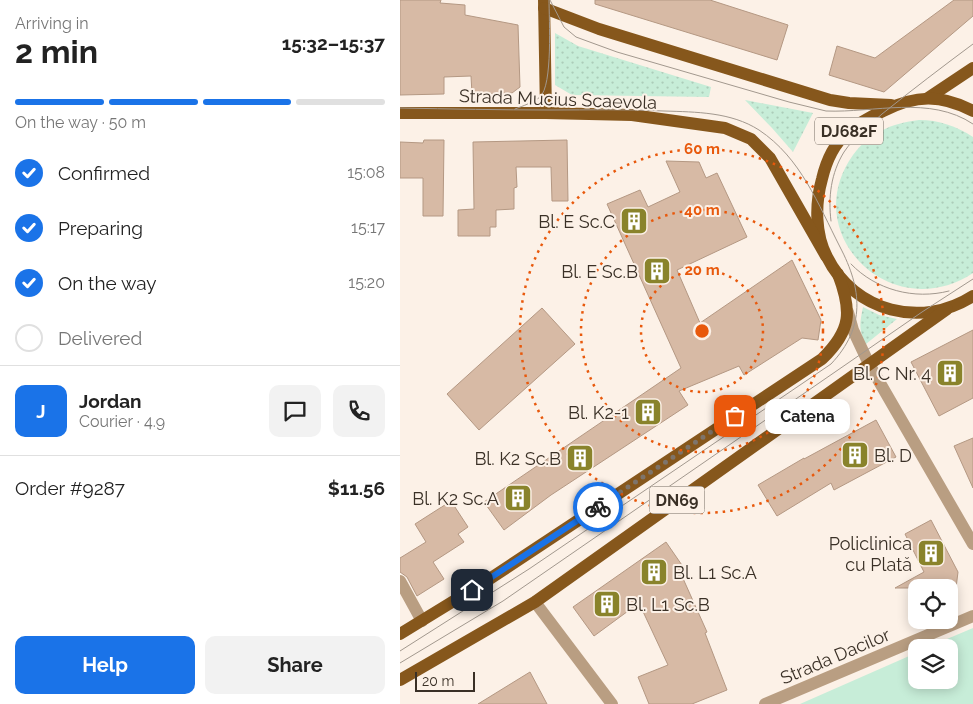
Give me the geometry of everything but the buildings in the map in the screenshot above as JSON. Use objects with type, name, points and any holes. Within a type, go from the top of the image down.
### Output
[{"type":"main road","name":"DJ682F","points":[[546,113],[544,4],[599,29],[830,100],[895,106]]},
{"type":"main road","points":[[928,98],[973,68]]},
{"type":"main road","name":"DJ682F","points":[[973,111],[950,101],[928,98],[895,106],[862,122],[846,133],[835,147],[821,182],[817,207],[820,239],[826,256],[838,274],[869,302],[888,310],[911,313],[947,309],[973,296]]},
{"type":"main road","name":"Strada Mucius Scaevola","points":[[400,113],[632,115],[725,128],[746,136],[770,158],[826,256]]},
{"type":"main road","points":[[838,274],[848,312]]},
{"type":"main road","name":"DN69","points":[[400,680],[535,602],[947,309]]},
{"type":"main road","name":"DN69","points":[[400,634],[488,580],[817,362],[831,350],[840,338],[848,312]]},
{"type":"street","points":[[848,312],[853,330],[869,364],[973,544]]},
{"type":"street","points":[[400,581],[422,621]]},
{"type":"street","points":[[535,602],[612,704]]},
{"type":"street","name":"Strada Dacilor","points":[[765,704],[973,616]]},
{"type":"green space","points":[[555,33],[578,46],[711,87],[709,97],[572,95],[555,85]]},
{"type":"green space","points":[[745,100],[813,113],[793,152],[772,128]]},
{"type":"green space","points":[[919,120],[947,124],[973,137],[973,273],[942,287],[912,288],[884,280],[861,264],[845,241],[837,214],[839,185],[853,155],[859,147],[882,130],[909,121]]},
{"type":"green space","points":[[863,307],[879,315],[897,319],[866,344],[860,326]]},
{"type":"green space","points":[[973,628],[973,704],[800,704],[908,657],[908,689],[958,689],[958,639],[947,639]]},
{"type":"tram line","points":[[515,109],[538,99],[544,90],[549,66],[549,0]]},
{"type":"tram line","points":[[550,0],[564,27],[576,37],[617,52],[826,111],[901,107],[920,108],[939,110],[956,115],[973,124]]},
{"type":"tram line","points":[[831,221],[831,185],[836,168],[848,147],[882,114],[973,44]]},
{"type":"tram line","points":[[400,108],[688,112],[725,116],[748,124],[774,141],[807,183],[847,263],[853,278],[857,307],[855,322],[850,336],[831,364],[529,569],[400,651]]},
{"type":"tram line","points":[[851,264],[872,280],[896,291],[922,294],[949,291]]},
{"type":"tram line","points":[[400,663],[503,601],[922,312],[973,279]]},
{"type":"way so far","points":[[598,507],[735,416]]},
{"type":"place","name":"Bl. E Sc.C","points":[[634,221]]},
{"type":"place","name":"Bl. E Sc.B","points":[[657,271]]},
{"type":"place","name":"Bl. C Nr. 4","points":[[950,373]]},
{"type":"place","name":"Bl. K2-1","points":[[648,412]]},
{"type":"place","name":"Catena","points":[[735,416]]},
{"type":"place","name":"Bl. D","points":[[855,455]]},
{"type":"place","name":"Bl. K2 Sc.B","points":[[580,458]]},
{"type":"place","name":"Bl. K2 Sc.A","points":[[518,498]]},
{"type":"place","name":"Policlinica cu Plată","points":[[931,553]]},
{"type":"place","name":"Bl. L1 Sc.A","points":[[654,572]]},
{"type":"place","name":"Bl. L1 Sc.B","points":[[607,604]]},
{"type":"route","points":[[472,590],[598,507]]}]
